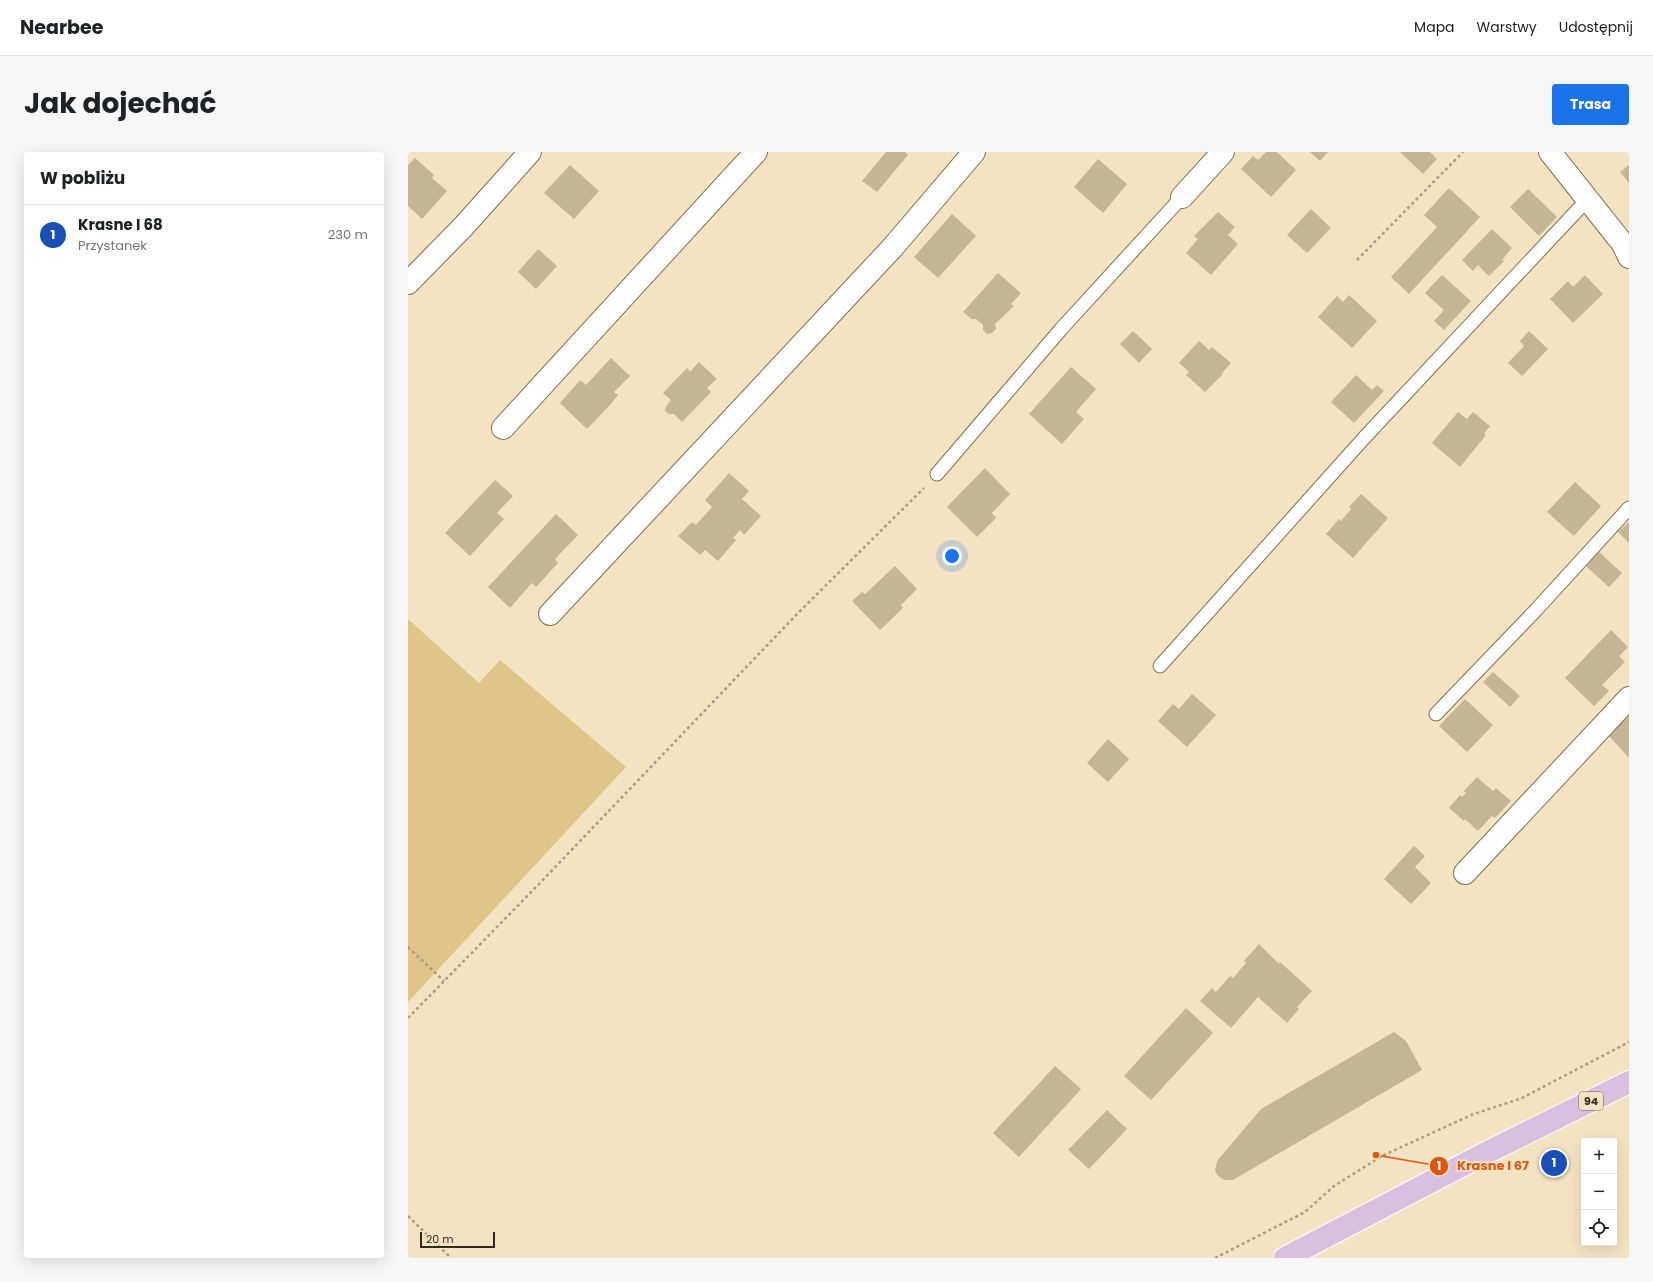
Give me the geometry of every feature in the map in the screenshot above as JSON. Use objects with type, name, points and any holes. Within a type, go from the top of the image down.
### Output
[{"type":"main road","name":"94","points":[[1285,1258],[1484,1154],[1629,1082]]},
{"type":"street","points":[[408,283],[462,227],[530,152]]},
{"type":"street","points":[[503,428],[756,152]]},
{"type":"street","points":[[550,614],[893,247],[974,152]]},
{"type":"street","points":[[1182,197],[1223,152]]},
{"type":"street","points":[[1550,152],[1587,200],[1627,247]]},
{"type":"street","points":[[1465,873],[1629,698]]},
{"type":"lane","points":[[937,474],[1062,328],[1182,197]]},
{"type":"lane","points":[[1160,666],[1364,438],[1587,200]]},
{"type":"lane","points":[[1436,714],[1536,610],[1629,508]]},
{"type":"path","points":[[1357,260],[1463,152]]},
{"type":"path","points":[[408,1018],[540,883],[798,613],[937,474]]},
{"type":"path","points":[[408,946],[444,981]]},
{"type":"path","points":[[1215,1258],[1305,1212],[1334,1186],[1382,1156],[1471,1115],[1522,1098],[1629,1042]]},
{"type":"path","points":[[408,1216],[451,1258]]},
{"type":"shaded area","points":[[408,619],[479,683],[500,660],[626,767],[408,1002]]},
{"type":"building","points":[[886,152],[905,152],[908,155],[877,192],[862,181]]},
{"type":"building","points":[[1266,152],[1277,152],[1296,170],[1271,197],[1241,169],[1253,156],[1258,160]]},
{"type":"building","points":[[1310,152],[1328,152],[1320,161]]},
{"type":"building","points":[[1400,152],[1430,152],[1437,159],[1423,174]]},
{"type":"building","points":[[415,158],[434,175],[432,178],[447,191],[422,219],[408,206],[408,165]]},
{"type":"building","points":[[1098,159],[1127,184],[1103,213],[1074,187]]},
{"type":"building","points":[[570,165],[599,191],[574,219],[544,193]]},
{"type":"building","points":[[1629,165],[1629,183],[1620,172]]},
{"type":"building","points":[[1449,188],[1480,217],[1409,294],[1391,277],[1437,227],[1424,215]]},
{"type":"building","points":[[1528,189],[1557,217],[1539,236],[1510,207]]},
{"type":"building","points":[[1311,209],[1331,228],[1307,253],[1287,235]]},
{"type":"building","points":[[1218,212],[1235,227],[1228,235],[1238,244],[1211,275],[1186,253],[1198,239],[1194,236]]},
{"type":"building","points":[[952,214],[976,236],[938,278],[914,257]]},
{"type":"building","points":[[1492,229],[1512,248],[1502,260],[1504,261],[1489,276],[1478,265],[1473,271],[1462,260]]},
{"type":"building","points":[[538,249],[557,266],[536,289],[518,272]]},
{"type":"building","points":[[998,273],[1021,293],[1011,304],[1014,306],[995,324],[996,329],[992,333],[987,334],[983,330],[983,325],[976,319],[971,319],[963,312]]},
{"type":"building","points":[[1442,275],[1471,301],[1444,330],[1434,321],[1444,310],[1425,293]]},
{"type":"building","points":[[1585,275],[1603,294],[1573,323],[1550,299],[1568,281],[1573,287]]},
{"type":"building","points":[[1349,295],[1377,321],[1352,348],[1318,317],[1337,296],[1343,302]]},
{"type":"building","points":[[1133,331],[1152,349],[1139,363],[1120,344]]},
{"type":"building","points":[[1529,331],[1548,349],[1522,376],[1508,363],[1524,346],[1520,341]]},
{"type":"building","points":[[1199,341],[1209,350],[1212,347],[1231,363],[1222,373],[1223,374],[1205,392],[1186,375],[1189,372],[1179,363]]},
{"type":"building","points":[[611,358],[630,376],[614,392],[618,395],[610,405],[587,429],[560,403],[580,380],[586,385]]},
{"type":"building","points":[[699,362],[717,379],[707,388],[711,392],[682,422],[674,414],[669,414],[665,411],[666,406],[671,400],[663,393],[687,368],[690,372]]},
{"type":"building","points":[[1071,367],[1096,389],[1076,412],[1084,419],[1062,444],[1029,414]]},
{"type":"building","points":[[1356,375],[1372,390],[1377,385],[1384,391],[1354,423],[1331,402]]},
{"type":"building","points":[[1458,412],[1467,419],[1473,412],[1490,426],[1484,434],[1486,435],[1460,467],[1432,443]]},
{"type":"building","points":[[985,468],[1010,494],[992,513],[996,518],[977,537],[947,507]]},
{"type":"building","points":[[729,473],[749,491],[742,499],[761,516],[744,535],[740,530],[733,538],[736,540],[718,561],[705,550],[700,555],[678,536],[692,522],[696,525],[712,507],[705,500]]},
{"type":"building","points":[[495,480],[513,496],[497,513],[504,519],[470,556],[445,533]]},
{"type":"building","points":[[1575,482],[1601,506],[1574,536],[1547,512]]},
{"type":"building","points":[[1361,494],[1388,518],[1353,558],[1326,534],[1339,519],[1341,521],[1351,509],[1349,507]]},
{"type":"building","points":[[556,514],[578,535],[555,559],[558,563],[536,587],[532,583],[510,608],[488,587]]},
{"type":"building","points":[[1629,522],[1629,543],[1618,532]]},
{"type":"building","points":[[1599,552],[1622,573],[1609,587],[1586,566]]},
{"type":"building","points":[[895,566],[917,589],[901,605],[903,608],[880,630],[852,601],[862,592],[865,594]]},
{"type":"building","points":[[1611,630],[1628,647],[1619,656],[1625,662],[1602,685],[1609,691],[1594,706],[1565,678]]},
{"type":"building","points":[[1493,672],[1520,696],[1510,707],[1483,682]]},
{"type":"building","points":[[1192,694],[1216,715],[1187,747],[1158,721],[1173,704],[1179,709]]},
{"type":"building","points":[[1465,699],[1493,725],[1467,752],[1439,726]]},
{"type":"building","points":[[1629,716],[1629,758],[1608,735]]},
{"type":"building","points":[[1108,739],[1129,759],[1108,782],[1087,763]]},
{"type":"building","points":[[1477,777],[1493,791],[1496,788],[1511,801],[1495,818],[1492,816],[1478,831],[1465,819],[1464,821],[1449,808],[1460,795],[1462,797],[1466,793],[1464,791]]},
{"type":"building","points":[[1414,846],[1425,856],[1415,867],[1431,883],[1411,904],[1384,879]]},
{"type":"building","points":[[1259,944],[1279,964],[1280,962],[1312,991],[1297,1007],[1299,1009],[1287,1023],[1258,997],[1231,1028],[1200,1001],[1212,988],[1216,992],[1230,976],[1233,978],[1246,963],[1244,961]]},
{"type":"building","points":[[1186,1008],[1213,1033],[1151,1100],[1124,1076]]},
{"type":"building","points":[[1394,1032],[1406,1041],[1422,1070],[1233,1180],[1224,1180],[1217,1175],[1215,1170],[1217,1161],[1261,1109]]},
{"type":"building","points":[[1055,1066],[1081,1089],[1019,1157],[993,1133]]},
{"type":"building","points":[[1107,1110],[1127,1129],[1089,1169],[1068,1150]]},
{"type":"place","name":"Krasne I 67","points":[[1376,1155]]},
{"type":"place","name":"Krasne I 68","points":[[1554,1163]]}]
